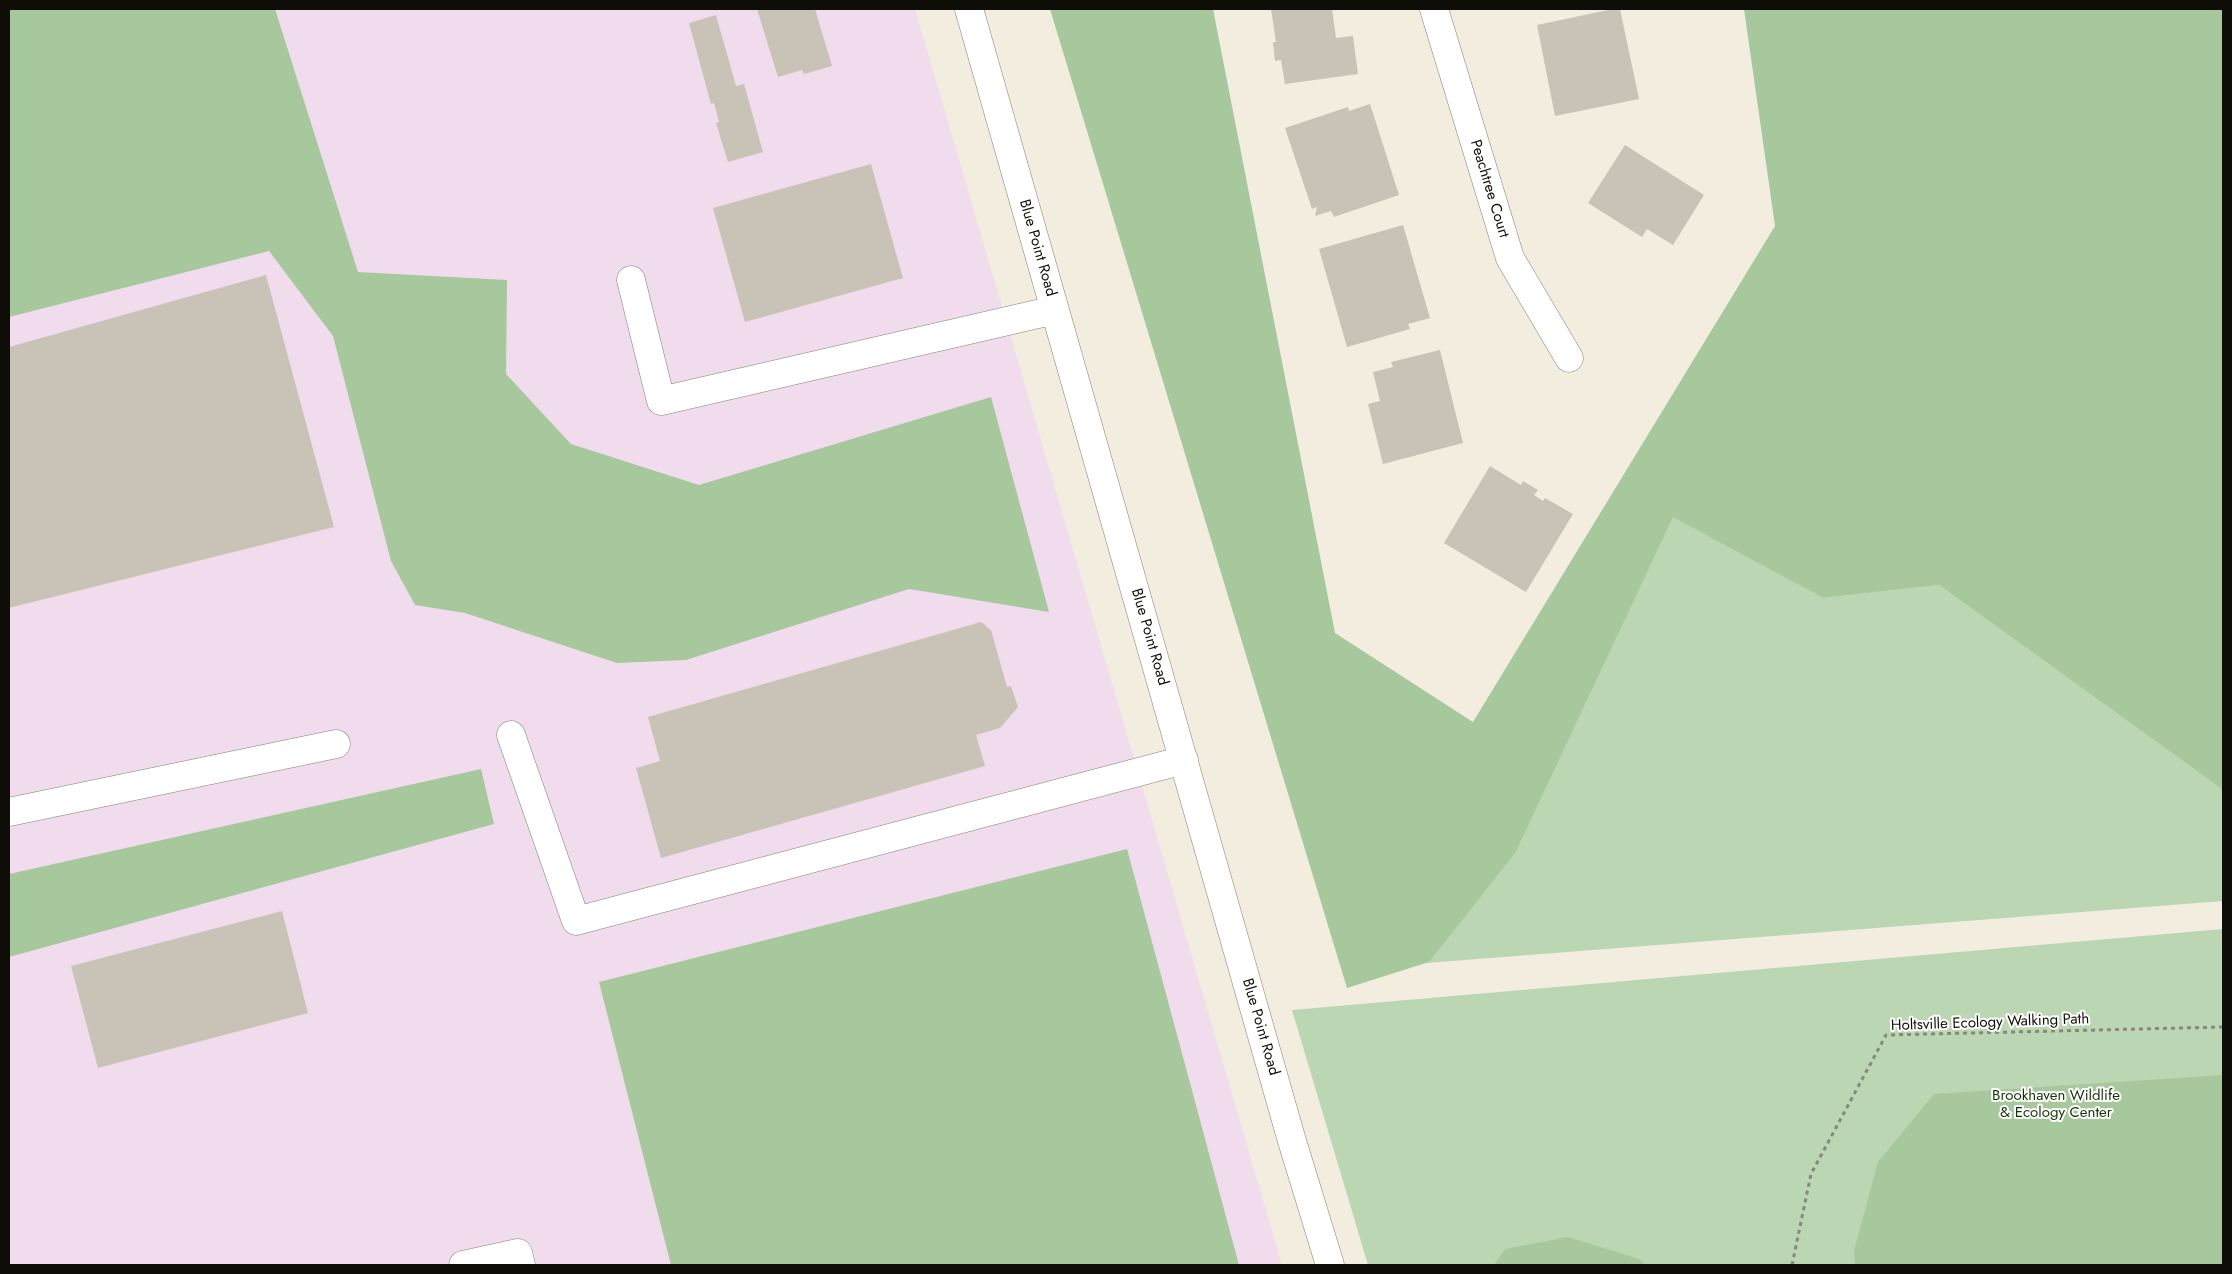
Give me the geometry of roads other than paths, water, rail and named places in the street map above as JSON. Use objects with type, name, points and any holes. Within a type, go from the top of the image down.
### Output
[{"type":"street","name":"Blue Point Road","points":[[969,9],[1292,1141],[1330,1265]]},
{"type":"street","name":"Peachtree Court","points":[[1434,9],[1510,258],[1569,358]]},
{"type":"street","points":[[631,280],[661,401],[1055,310]]},
{"type":"street","points":[[511,735],[576,921],[1184,760]]},
{"type":"street","points":[[9,812],[336,744]]},
{"type":"street","points":[[463,1265],[518,1253],[521,1265]]},
{"type":"park label","name":"Brookhaven Wildlife & Ecology Center","points":[[2056,1104]]}]
